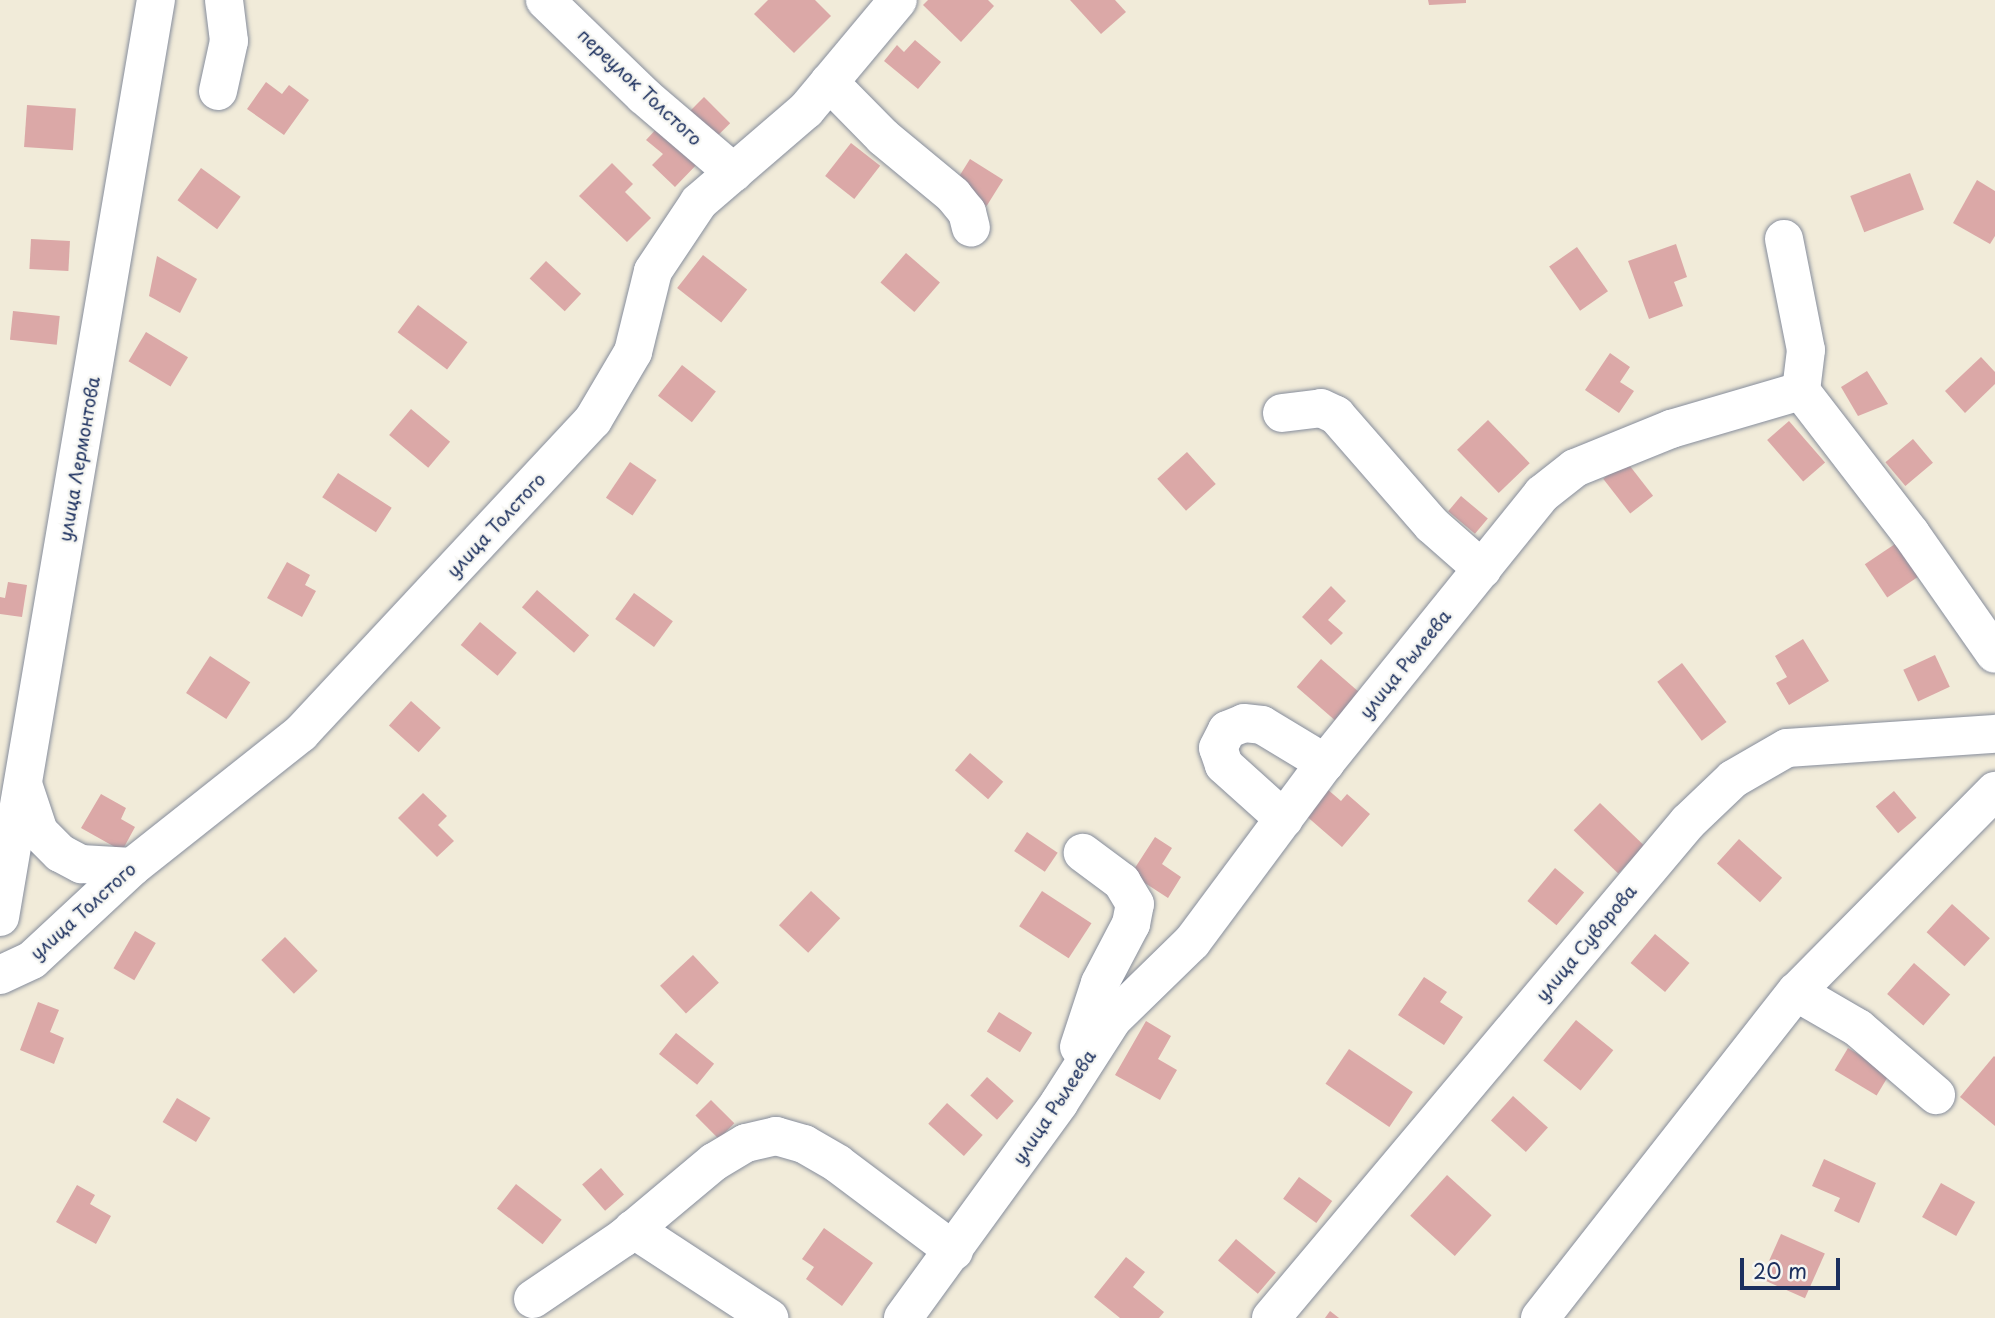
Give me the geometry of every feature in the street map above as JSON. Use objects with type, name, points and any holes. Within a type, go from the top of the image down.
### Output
[{"type":"street","name":"улица Лермонтова","points":[[0,917],[156,0]]},
{"type":"street","points":[[218,92],[229,41],[224,0]]},
{"type":"street","name":"улица Толстого","points":[[0,975],[32,960],[132,867],[301,733],[593,420],[633,352],[653,271],[699,202],[806,110],[898,0]]},
{"type":"street","name":"переулок Толстого","points":[[556,2],[644,96],[734,173]]},
{"type":"street","points":[[829,82],[883,137],[953,195],[967,212],[971,228]]},
{"type":"street","points":[[1784,239],[1806,350],[1801,391],[1911,534],[1995,654]]},
{"type":"street","name":"улица Рылеева","points":[[903,1318],[1059,1103],[1113,1019],[1192,942],[1325,763],[1542,494],[1575,468],[1671,429],[1801,391]]},
{"type":"street","points":[[1282,413],[1321,408],[1336,415],[1432,525],[1482,569]]},
{"type":"street","points":[[1284,819],[1224,765],[1218,748],[1227,730],[1244,723],[1262,725],[1325,763]]},
{"type":"street","name":"улица Суворова","points":[[1271,1318],[1688,822],[1732,779],[1787,748],[1995,734]]},
{"type":"street","points":[[24,784],[39,831],[60,853],[81,864],[132,867]]},
{"type":"street","points":[[1540,1318],[1796,992],[1995,792]]},
{"type":"street","points":[[1059,1103],[1100,983],[1131,924],[1135,904],[1122,882],[1083,852]]},
{"type":"street","points":[[1796,992],[1858,1028],[1936,1095]]},
{"type":"street","points":[[533,1299],[633,1229],[713,1162],[746,1143],[776,1136],[804,1144],[838,1164],[954,1251]]},
{"type":"street","points":[[633,1229],[769,1318]]},
{"type":"building","points":[[768,0],[815,0],[831,16],[794,53],[754,14]]},
{"type":"building","points":[[928,0],[988,0],[994,6],[961,42],[923,5]]},
{"type":"building","points":[[1070,0],[1115,0],[1126,12],[1101,34]]},
{"type":"building","points":[[1428,0],[1466,0],[1466,3],[1429,5]]},
{"type":"building","points":[[915,40],[941,62],[918,89],[884,61],[897,45],[904,52]]},
{"type":"building","points":[[266,82],[282,94],[289,85],[309,100],[284,135],[247,109]]},
{"type":"building","points":[[704,97],[730,123],[712,141],[686,115]]},
{"type":"building","points":[[27,105],[76,108],[73,150],[24,147]]},
{"type":"building","points":[[661,124],[700,161],[675,187],[652,165],[663,154],[646,140]]},
{"type":"building","points":[[851,143],[880,166],[854,199],[825,176]]},
{"type":"building","points":[[970,159],[1003,180],[987,206],[954,185]]},
{"type":"building","points":[[612,163],[633,184],[625,192],[651,218],[627,242],[579,196]]},
{"type":"building","points":[[201,168],[241,197],[217,229],[177,200]]},
{"type":"building","points":[[1910,173],[1924,209],[1864,232],[1850,196]]},
{"type":"building","points":[[1977,180],[1995,191],[1995,236],[1990,244],[1953,223]]},
{"type":"building","points":[[31,239],[70,241],[68,271],[29,269]]},
{"type":"building","points":[[1676,244],[1687,277],[1674,282],[1683,306],[1649,319],[1628,261]]},
{"type":"building","points":[[1577,247],[1608,291],[1580,311],[1549,267]]},
{"type":"building","points":[[906,253],[940,283],[914,312],[880,282]]},
{"type":"building","points":[[703,255],[747,289],[721,323],[677,288]]},
{"type":"building","points":[[157,256],[197,279],[180,313],[149,296]]},
{"type":"building","points":[[546,261],[581,294],[565,311],[530,279]]},
{"type":"building","points":[[418,305],[468,342],[447,369],[398,332]]},
{"type":"building","points":[[13,311],[60,316],[57,345],[10,340]]},
{"type":"building","points":[[146,332],[188,357],[170,386],[128,361]]},
{"type":"building","points":[[1610,353],[1630,367],[1620,382],[1634,391],[1619,413],[1585,390]]},
{"type":"building","points":[[1981,357],[1995,372],[1995,384],[1965,413],[1945,391]]},
{"type":"building","points":[[682,365],[716,391],[692,422],[658,396]]},
{"type":"building","points":[[1867,371],[1888,404],[1858,416],[1841,387]]},
{"type":"building","points":[[411,409],[450,442],[428,468],[389,435]]},
{"type":"building","points":[[1488,420],[1530,463],[1499,493],[1457,450]]},
{"type":"building","points":[[1789,421],[1825,463],[1803,482],[1767,440]]},
{"type":"building","points":[[1913,439],[1933,463],[1905,486],[1885,462]]},
{"type":"building","points":[[1187,452],[1216,484],[1186,511],[1157,479]]},
{"type":"building","points":[[1626,461],[1653,496],[1630,514],[1603,479]]},
{"type":"building","points":[[630,462],[657,480],[632,516],[606,498]]},
{"type":"building","points":[[338,473],[392,508],[376,532],[322,497]]},
{"type":"building","points":[[1461,496],[1488,518],[1475,534],[1448,511]]},
{"type":"building","points":[[1898,542],[1920,575],[1887,598],[1865,564]]},
{"type":"building","points":[[287,562],[310,575],[305,585],[316,591],[302,617],[267,598]]},
{"type":"building","points":[[8,582],[27,585],[22,617],[0,614],[0,597],[5,598]]},
{"type":"building","points":[[1331,586],[1346,601],[1328,620],[1343,633],[1331,645],[1302,617]]},
{"type":"building","points":[[537,590],[589,635],[574,653],[522,607]]},
{"type":"building","points":[[634,593],[673,621],[654,647],[615,619]]},
{"type":"building","points":[[480,622],[517,653],[497,676],[461,645]]},
{"type":"building","points":[[1803,639],[1829,681],[1789,705],[1776,683],[1787,677],[1775,656]]},
{"type":"building","points":[[1935,655],[1950,687],[1918,702],[1903,670]]},
{"type":"building","points":[[210,656],[250,682],[226,719],[186,693]]},
{"type":"building","points":[[1321,659],[1363,696],[1339,724],[1297,687]]},
{"type":"building","points":[[1682,663],[1727,722],[1702,741],[1657,682]]},
{"type":"building","points":[[411,701],[441,728],[419,752],[389,726]]},
{"type":"building","points":[[970,753],[1003,782],[988,799],[955,770]]},
{"type":"building","points":[[1326,788],[1341,801],[1347,794],[1370,814],[1342,847],[1304,814]]},
{"type":"building","points":[[1894,791],[1916,818],[1898,833],[1876,806]]},
{"type":"building","points":[[423,793],[447,816],[438,825],[454,841],[437,857],[398,818]]},
{"type":"building","points":[[101,794],[126,808],[121,819],[135,827],[122,851],[81,828]]},
{"type":"building","points":[[1600,803],[1645,846],[1618,873],[1574,830]]},
{"type":"building","points":[[1027,832],[1058,853],[1045,872],[1014,851]]},
{"type":"building","points":[[1155,837],[1172,848],[1162,864],[1181,877],[1168,898],[1131,874]]},
{"type":"building","points":[[1739,839],[1782,878],[1760,902],[1717,864]]},
{"type":"building","points":[[1555,868],[1584,892],[1556,925],[1527,901]]},
{"type":"building","points":[[811,891],[840,918],[808,953],[779,925]]},
{"type":"building","points":[[1042,891],[1091,923],[1069,958],[1019,926]]},
{"type":"building","points":[[1952,904],[1990,938],[1964,966],[1927,932]]},
{"type":"building","points":[[135,931],[156,943],[134,980],[114,968]]},
{"type":"building","points":[[1655,934],[1689,963],[1665,992],[1631,963]]},
{"type":"building","points":[[285,937],[318,971],[294,994],[261,960]]},
{"type":"building","points":[[693,955],[719,983],[686,1013],[660,986]]},
{"type":"building","points":[[1914,963],[1950,994],[1923,1025],[1887,994]]},
{"type":"building","points":[[1424,977],[1447,992],[1440,1002],[1463,1017],[1444,1045],[1398,1015]]},
{"type":"building","points":[[38,1002],[59,1010],[50,1032],[64,1038],[54,1064],[20,1050]]},
{"type":"building","points":[[999,1012],[1032,1033],[1020,1052],[987,1032]]},
{"type":"building","points":[[1576,1020],[1613,1050],[1581,1091],[1543,1060]]},
{"type":"building","points":[[1146,1021],[1171,1036],[1158,1059],[1177,1070],[1160,1100],[1115,1075]]},
{"type":"building","points":[[676,1033],[714,1064],[697,1085],[659,1054]]},
{"type":"building","points":[[1848,1048],[1890,1073],[1877,1096],[1835,1070]]},
{"type":"building","points":[[1349,1049],[1413,1092],[1389,1127],[1326,1084]]},
{"type":"building","points":[[1995,1057],[1995,1126],[1960,1097]]},
{"type":"building","points":[[987,1077],[1014,1101],[997,1120],[970,1096]]},
{"type":"building","points":[[1513,1096],[1548,1127],[1526,1152],[1491,1121]]},
{"type":"building","points":[[177,1098],[210,1118],[196,1142],[163,1122]]},
{"type":"building","points":[[711,1100],[734,1123],[719,1139],[695,1116]]},
{"type":"building","points":[[947,1103],[983,1135],[964,1156],[928,1124]]},
{"type":"building","points":[[1824,1159],[1876,1183],[1859,1223],[1834,1211],[1840,1198],[1812,1186]]},
{"type":"building","points":[[601,1168],[624,1194],[605,1211],[582,1184]]},
{"type":"building","points":[[1447,1175],[1492,1215],[1455,1256],[1410,1216]]},
{"type":"building","points":[[1299,1177],[1332,1201],[1316,1223],[1283,1199]]},
{"type":"building","points":[[1941,1183],[1975,1202],[1956,1236],[1922,1217]]},
{"type":"building","points":[[516,1184],[562,1220],[543,1244],[497,1208]]},
{"type":"building","points":[[77,1185],[95,1195],[90,1204],[111,1216],[96,1244],[56,1222]]},
{"type":"building","points":[[824,1228],[873,1263],[842,1306],[806,1279],[814,1267],[802,1259]]},
{"type":"building","points":[[1781,1234],[1825,1254],[1805,1298],[1761,1279]]},
{"type":"building","points":[[1236,1239],[1276,1272],[1258,1294],[1218,1260]]},
{"type":"building","points":[[1126,1257],[1145,1272],[1133,1287],[1164,1312],[1159,1318],[1120,1318],[1094,1297]]},
{"type":"building","points":[[1330,1311],[1339,1318],[1325,1318]]}]
